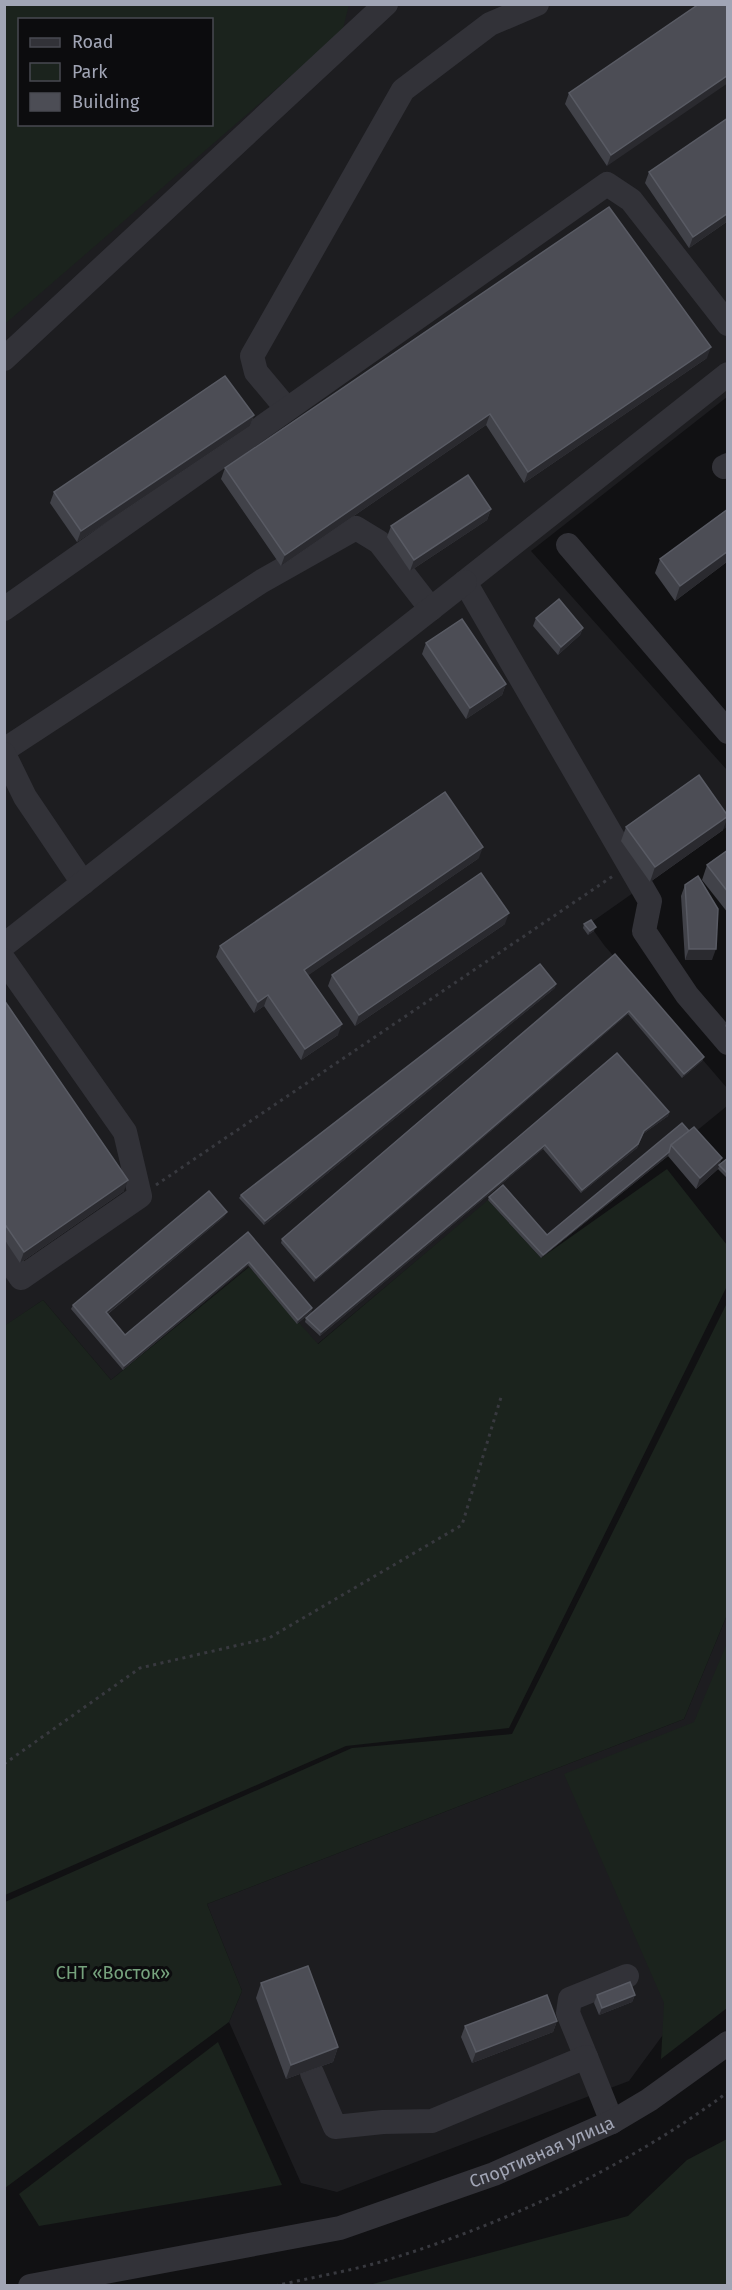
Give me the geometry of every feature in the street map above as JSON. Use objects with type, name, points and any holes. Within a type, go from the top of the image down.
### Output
[{"type":"street","points":[[4,359],[386,4]]},
{"type":"street","points":[[287,410],[256,372],[252,356],[403,90],[490,24],[537,4]]},
{"type":"street","points":[[4,609],[607,184],[631,200],[728,324]]},
{"type":"street","points":[[4,945],[728,374]]},
{"type":"street","points":[[83,883],[25,797],[4,752],[262,580],[356,528],[379,542],[431,609]]},
{"type":"street","points":[[568,545],[728,732]]},
{"type":"street","points":[[465,582],[650,901],[644,931],[687,995],[728,1043]]},
{"type":"street","points":[[4,960],[125,1132],[140,1196],[21,1278],[4,1254]]},
{"type":"street","points":[[612,2122],[568,2013],[570,1999],[627,1976]]},
{"type":"street","name":"Спортивная улица","points":[[30,2286],[340,2229],[494,2174],[612,2122],[649,2100],[728,2043]]},
{"type":"street","points":[[312,2073],[335,2127],[383,2122],[432,2121],[586,2057]]},
{"type":"path","points":[[140,1196],[629,866]]},
{"type":"path","points":[[4,1764],[140,1668],[269,1638],[462,1525],[502,1394]]},
{"type":"path","points":[[275,2286],[376,2263],[508,2217],[646,2148],[728,2092]]},
{"type":"shaded area","points":[[4,5],[727,5],[727,397],[531,551],[727,770],[727,827],[589,924],[604,945],[727,1088],[727,1106],[541,1258],[488,1201],[315,1346],[248,1267],[111,1380],[43,1300],[5,1326]]},
{"type":"shaded area","points":[[727,1615],[727,1975],[668,2028],[629,2081],[337,2192],[301,2183],[229,2022],[242,1991],[207,1904],[684,1719]]},
{"type":"green space","points":[[5,5],[349,5],[342,32],[5,324]]},
{"type":"green space","points":[[667,1169],[727,1245],[727,1286],[509,1728],[346,1746],[5,1895],[4,1326],[43,1300],[111,1380],[249,1267],[318,1344],[488,1200],[541,1258]]},
{"type":"green space","name":"СНТ «Восток»","points":[[727,1303],[727,1615],[684,1719],[207,1904],[242,1991],[229,2022],[5,2188],[5,1902],[352,1748],[512,1734]]},
{"type":"green space","points":[[727,1643],[727,2008],[661,2059],[664,2003],[564,1774],[694,1722]]},
{"type":"green space","points":[[218,2042],[282,2185],[39,2226],[19,2194]]},
{"type":"green space","points":[[727,2139],[727,2285],[369,2285],[628,2216],[687,2160]]},
{"type":"building","points":[[699,4],[728,4],[728,75],[611,155],[569,93]]},
{"type":"building","points":[[728,118],[728,213],[693,237],[649,172]]},
{"type":"building","points":[[609,207],[711,347],[528,472],[490,414],[285,555],[225,468]]},
{"type":"building","points":[[225,376],[254,415],[81,531],[54,492]]},
{"type":"building","points":[[468,475],[491,509],[414,560],[391,526]]},
{"type":"building","points":[[728,509],[728,551],[680,586],[660,559]]},
{"type":"building","points":[[559,599],[583,628],[561,647],[536,618]]},
{"type":"building","points":[[462,619],[506,684],[470,708],[426,643]]},
{"type":"building","points":[[699,775],[728,816],[655,867],[626,827]]},
{"type":"building","points":[[445,792],[483,847],[304,970],[342,1024],[305,1049],[268,995],[258,1002],[220,946]]},
{"type":"building","points":[[728,850],[728,892],[707,865]]},
{"type":"building","points":[[481,873],[509,913],[359,1015],[332,975]]},
{"type":"building","points":[[698,876],[718,909],[716,949],[689,949],[685,885]]},
{"type":"building","points":[[591,920],[596,927],[590,931],[584,924]]},
{"type":"building","points":[[615,954],[704,1057],[684,1074],[629,1011],[316,1278],[282,1239]]},
{"type":"building","points":[[540,964],[556,984],[265,1221],[241,1195]]},
{"type":"building","points":[[4,1000],[128,1180],[24,1252],[4,1223]]},
{"type":"building","points":[[617,1053],[669,1112],[644,1131],[638,1144],[582,1190],[545,1145],[321,1332],[306,1318]]},
{"type":"building","points":[[682,1123],[689,1131],[671,1145],[669,1152],[543,1255],[489,1197],[503,1185],[547,1235]]},
{"type":"building","points":[[694,1127],[722,1158],[700,1178],[671,1145]]},
{"type":"building","points":[[728,1158],[728,1174],[719,1165]]},
{"type":"building","points":[[209,1191],[227,1212],[106,1312],[125,1335],[248,1232],[312,1308],[298,1320],[249,1262],[124,1366],[73,1305]]},
{"type":"building","points":[[308,1966],[338,2047],[291,2065],[261,1983]]},
{"type":"building","points":[[630,1982],[635,1995],[602,2008],[597,1995]]},
{"type":"building","points":[[547,1995],[557,2021],[476,2052],[465,2026]]}]
